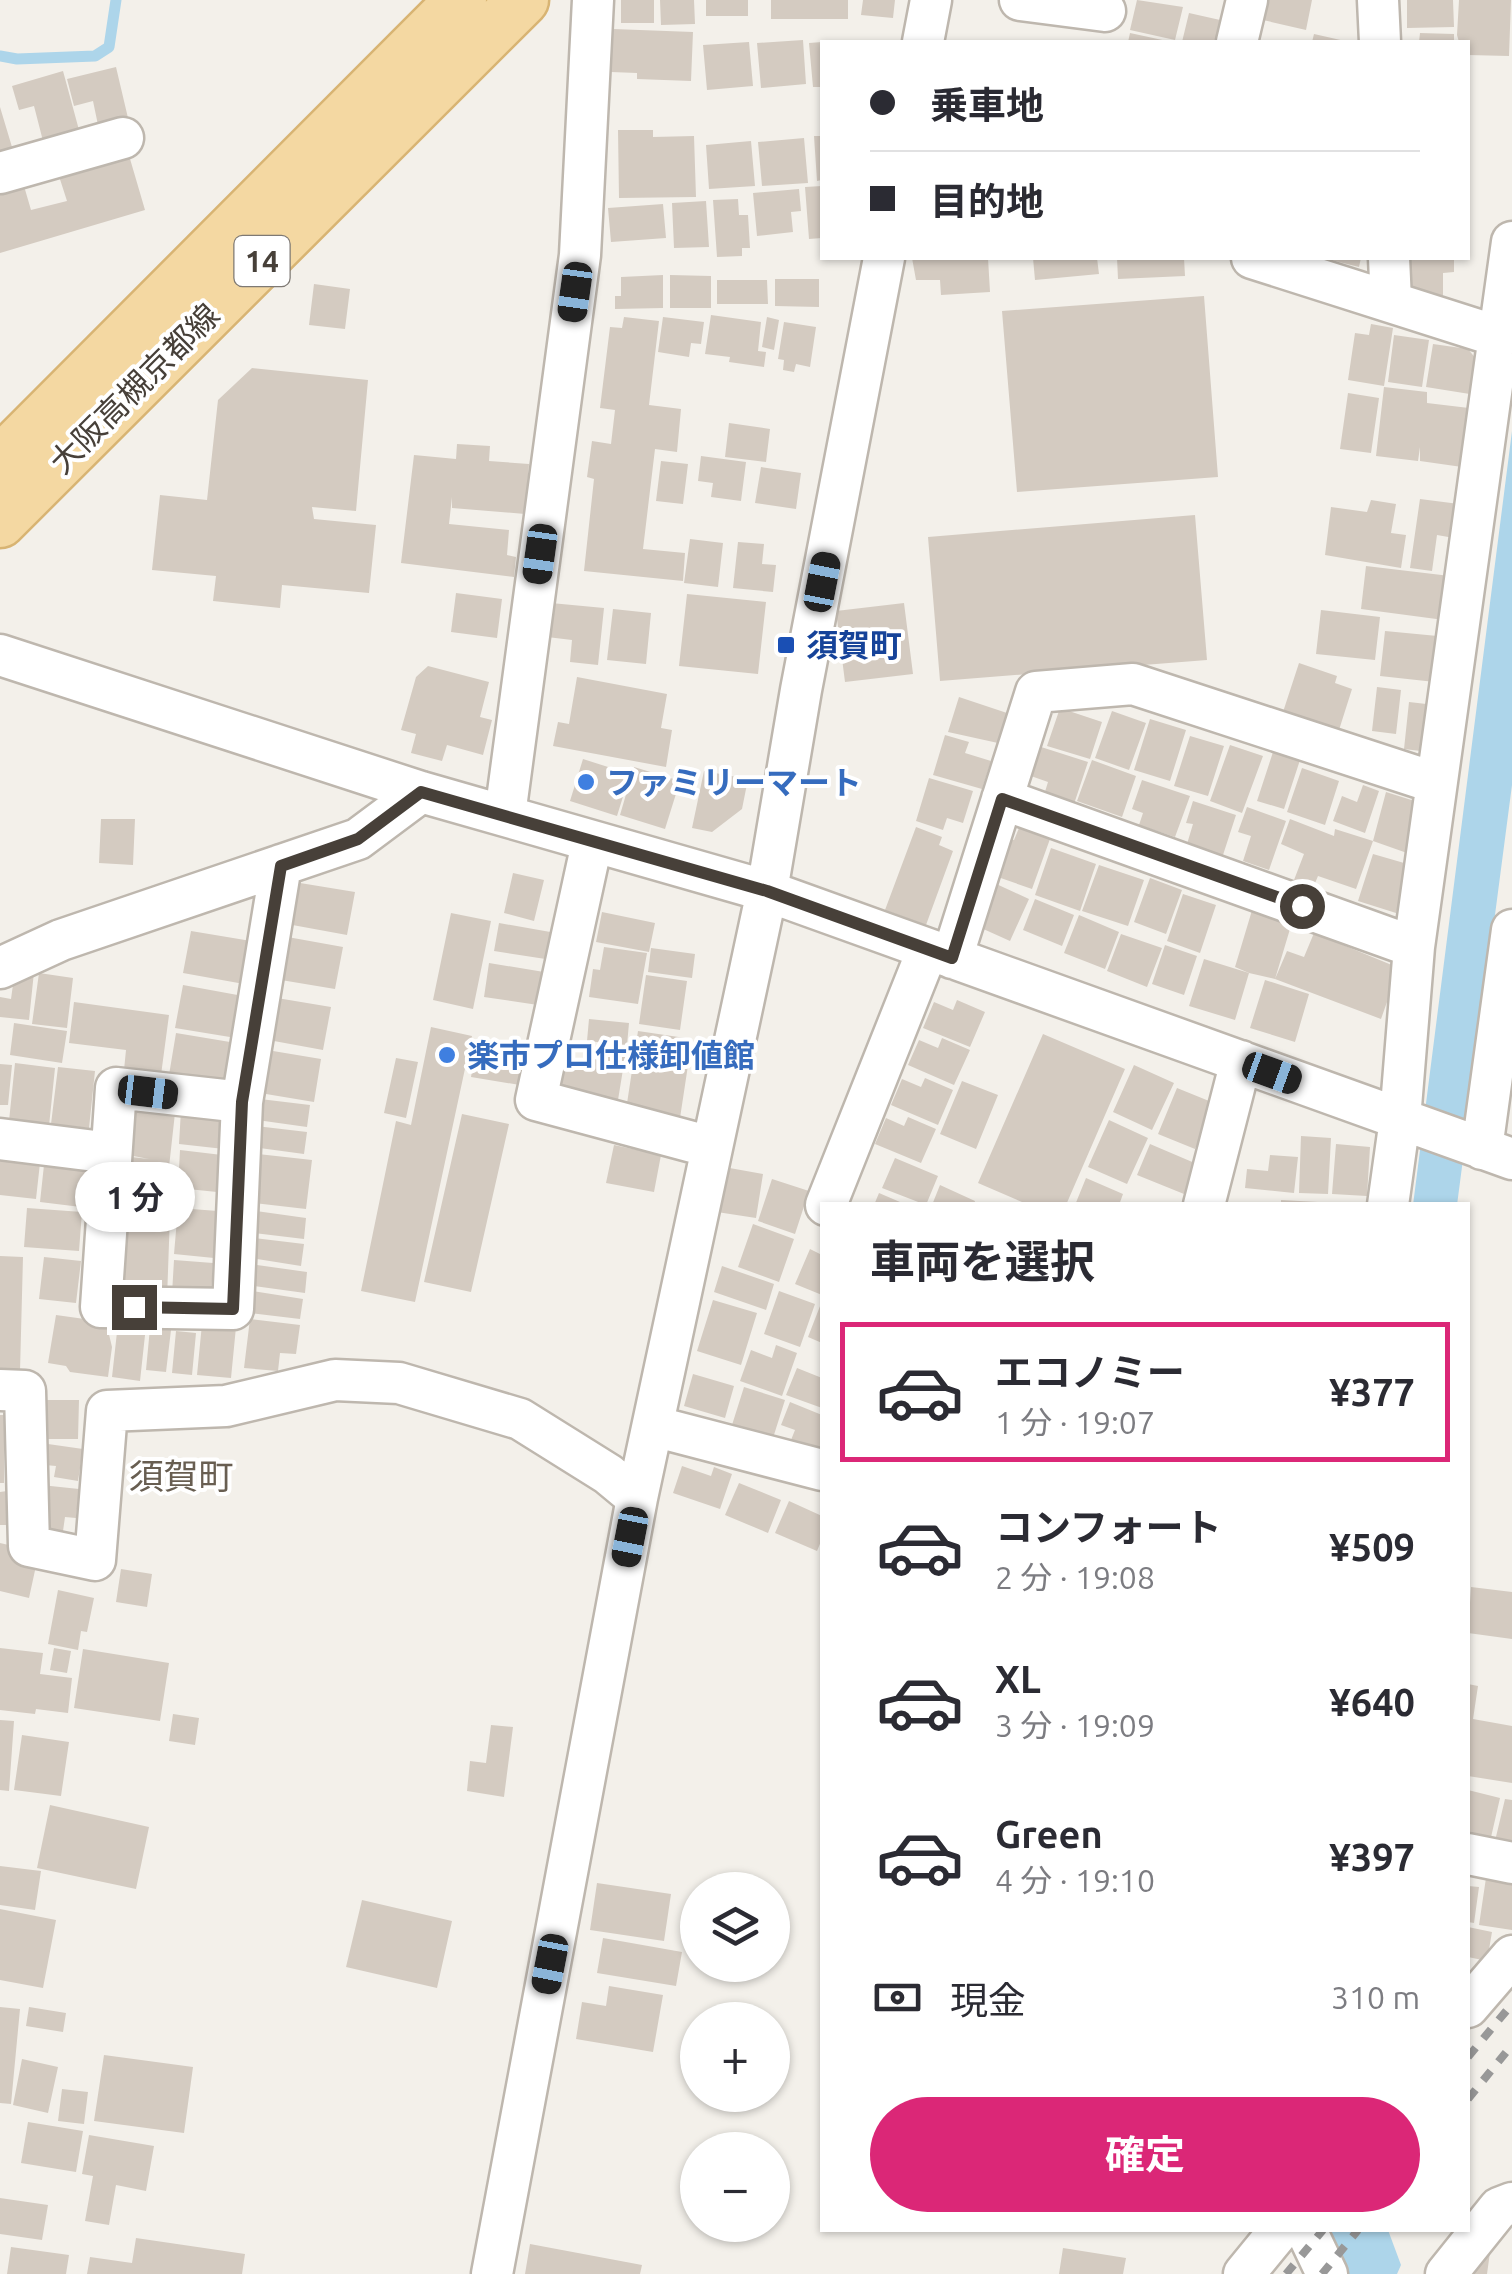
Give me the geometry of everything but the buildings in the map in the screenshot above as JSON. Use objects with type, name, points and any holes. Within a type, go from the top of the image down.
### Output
[{"type":"main road","name":"大阪高槻京都線","points":[[0,462],[461,0]]},
{"type":"main road","name":"大阪高槻京都線","points":[[0,522],[523,0]]},
{"type":"street","points":[[505,815],[580,255],[593,0]]},
{"type":"street","points":[[923,40],[931,0]]},
{"type":"street","points":[[1020,0],[1104,18]]},
{"type":"street","points":[[1237,40],[1247,0]]},
{"type":"street","points":[[1378,0],[1380,40]]},
{"type":"street","points":[[0,173],[122,138]]},
{"type":"street","points":[[1388,1202],[1400,1119],[1414,947],[1512,242]]},
{"type":"street","points":[[492,2274],[637,1498],[767,891],[884,260]]},
{"type":"street","points":[[1259,260],[1500,337]]},
{"type":"street","points":[[1389,260],[1391,300]]},
{"type":"street","points":[[0,655],[421,792],[767,891],[1497,1154],[1512,930]]},
{"type":"street","points":[[828,1202],[940,953],[1002,799],[1036,692],[1133,684],[1436,783]]},
{"type":"street","points":[[0,968],[61,940],[358,839],[421,792]]},
{"type":"street","points":[[1002,799],[1414,947]]},
{"type":"street","points":[[592,843],[536,1100],[712,1147]]},
{"type":"street","points":[[242,1102],[116,1088],[101,1307],[233,1309],[242,1102],[281,866]]},
{"type":"street","points":[[1205,1202],[1241,1061]]},
{"type":"street","points":[[0,1139],[112,1152]]},
{"type":"street","points":[[0,1390],[24,1391],[29,1546],[94,1560],[107,1411],[226,1406],[336,1380],[398,1382],[520,1419],[608,1474],[637,1498]]},
{"type":"street","points":[[653,1426],[820,1469]]},
{"type":"street","points":[[1470,1854],[1512,1863]]},
{"type":"street","points":[[1470,2005],[1512,1956]]},
{"type":"street","points":[[1446,2274],[1499,2208],[1512,2203]]},
{"type":"street","points":[[1244,2274],[1278,2232]]},
{"type":"street","points":[[1307,2232],[1327,2274]]},
{"type":"water","points":[[1512,431],[1512,785],[1457,1202],[1413,1202]]},
{"type":"water","points":[[1331,2232],[1389,2232],[1401,2265],[1397,2274],[1347,2274]]},
{"type":"waterway","points":[[0,56],[95,56],[109,47],[116,0]]},
{"type":"railway","points":[[1470,2055],[1512,2004]]},
{"type":"railway","points":[[1470,2097],[1512,2045]]},
{"type":"railway","points":[[1286,2274],[1321,2232]]},
{"type":"railway","points":[[1322,2274],[1356,2232]]},
{"type":"place","name":"須賀町","points":[[786,645]]},
{"type":"place","name":"ファミリーマート","points":[[586,782]]},
{"type":"place","name":"楽市プロ仕様卸値館","points":[[447,1055]]},
{"type":"district","name":"須賀町","points":[[181,1476]]},
{"type":"route","points":[[134,1307],[233,1309],[242,1102],[281,866],[358,839],[421,792],[767,891],[952,958],[1002,799],[1302,906]]}]
